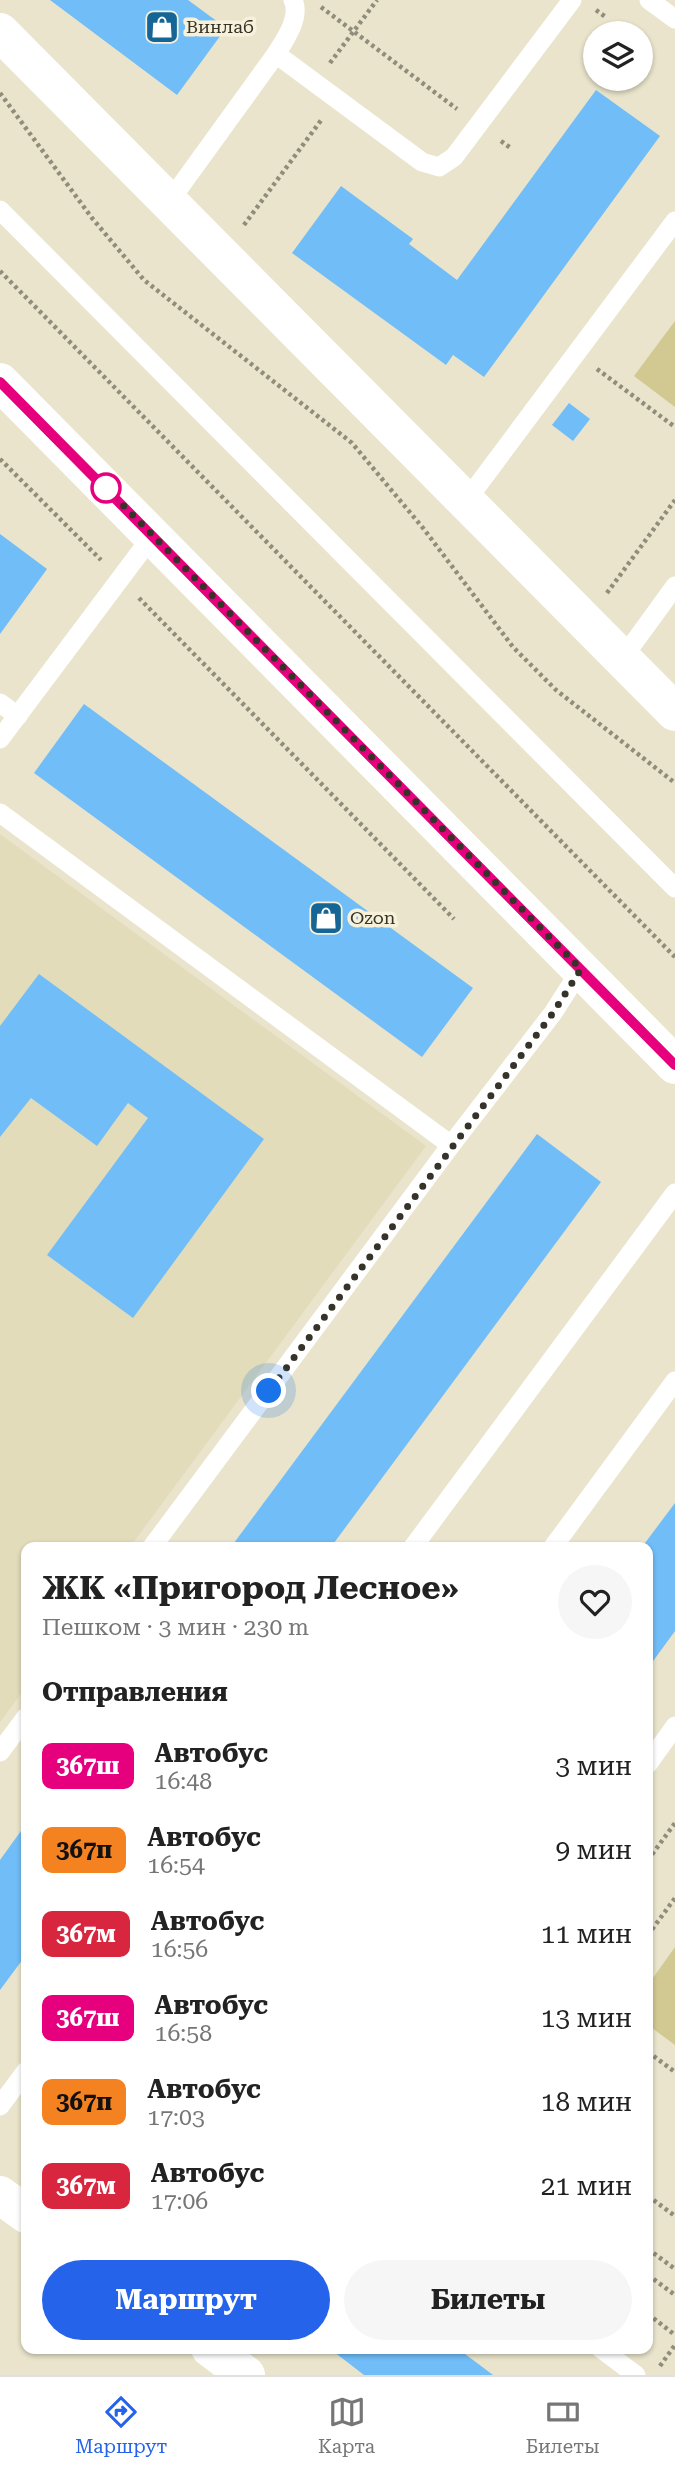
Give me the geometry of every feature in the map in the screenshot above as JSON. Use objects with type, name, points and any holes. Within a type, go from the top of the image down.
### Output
[{"type":"street","points":[[0,32],[675,712]]},
{"type":"street","points":[[0,382],[675,1065]]},
{"type":"street","points":[[0,2195],[21,2210]]},
{"type":"street","points":[[218,2354],[246,2375]]},
{"type":"lane","points":[[276,54],[422,162],[439,166],[454,157],[572,0]]},
{"type":"lane","points":[[649,0],[675,19]]},
{"type":"lane","points":[[169,202],[290,32],[294,3]]},
{"type":"lane","points":[[0,210],[675,888]]},
{"type":"lane","points":[[466,502],[675,221]]},
{"type":"lane","points":[[0,739],[153,535]]},
{"type":"lane","points":[[622,659],[675,586]]},
{"type":"lane","points":[[0,703],[18,716]]},
{"type":"lane","points":[[0,813],[451,1145]]},
{"type":"lane","points":[[156,1542],[451,1145],[553,1013],[581,969]]},
{"type":"lane","points":[[417,1542],[675,1193]]},
{"type":"lane","points":[[557,1542],[675,1381]]},
{"type":"lane","points":[[0,1752],[21,1724]]},
{"type":"lane","points":[[653,1757],[675,1726]]},
{"type":"lane","points":[[0,2106],[21,2078]]},
{"type":"lane","points":[[608,2354],[636,2375]]},
{"type":"path","points":[[315,83],[376,0]]},
{"type":"path","points":[[294,3],[321,7],[512,149]]},
{"type":"path","points":[[0,93],[92,218],[144,280],[352,443],[423,528],[513,647],[555,690],[675,783]]},
{"type":"path","points":[[244,226],[323,119]]},
{"type":"path","points":[[0,271],[675,957]]},
{"type":"path","points":[[576,354],[675,427]]},
{"type":"path","points":[[0,459],[454,919]]},
{"type":"path","points":[[600,603],[675,500]]},
{"type":"path","points":[[653,1853],[675,1823]]},
{"type":"path","points":[[653,1928],[675,1898]]},
{"type":"path","points":[[653,2056],[675,2072]]},
{"type":"path","points":[[653,2200],[675,2216]]},
{"type":"path","points":[[653,2253],[675,2269]]},
{"type":"path","points":[[653,2279],[675,2295]]},
{"type":"path","points":[[653,2318],[675,2335]]},
{"type":"path","points":[[653,2375],[675,2345]]},
{"type":"shaded area","points":[[675,321],[675,407],[634,376]]},
{"type":"shaded area","points":[[0,834],[426,1146],[134,1542],[21,1542],[21,1694],[0,1722]]},
{"type":"shaded area","points":[[675,1947],[675,2045],[653,2029],[653,1978]]},
{"type":"building","points":[[50,0],[188,0],[226,28],[177,95]]},
{"type":"building","points":[[595,91],[660,136],[484,377],[453,355],[446,365],[292,253],[341,186],[413,239],[409,244],[457,280]]},
{"type":"building","points":[[569,403],[590,419],[573,441],[552,425]]},
{"type":"building","points":[[0,534],[47,569],[0,634]]},
{"type":"building","points":[[84,704],[473,988],[422,1057],[34,773]]},
{"type":"building","points":[[39,974],[264,1139],[133,1318],[47,1255],[148,1118],[128,1103],[97,1146],[31,1098],[0,1137],[0,1026]]},
{"type":"building","points":[[537,1134],[601,1182],[335,1542],[235,1542]]},
{"type":"building","points":[[675,1503],[675,1631],[653,1661],[653,1542],[646,1542]]},
{"type":"building","points":[[21,1831],[21,1962],[0,1990],[0,1860]]},
{"type":"building","points":[[337,2354],[465,2354],[493,2375],[364,2375]]},
{"type":"bus line","name":"367ш","points":[[0,382],[675,1065]]},
{"type":"place","name":"Винлаб","points":[[162,27]]},
{"type":"place","name":"Ozon","points":[[326,918]]},
{"type":"route","points":[[106,488],[581,969],[553,1013],[451,1145],[269,1391]]}]
